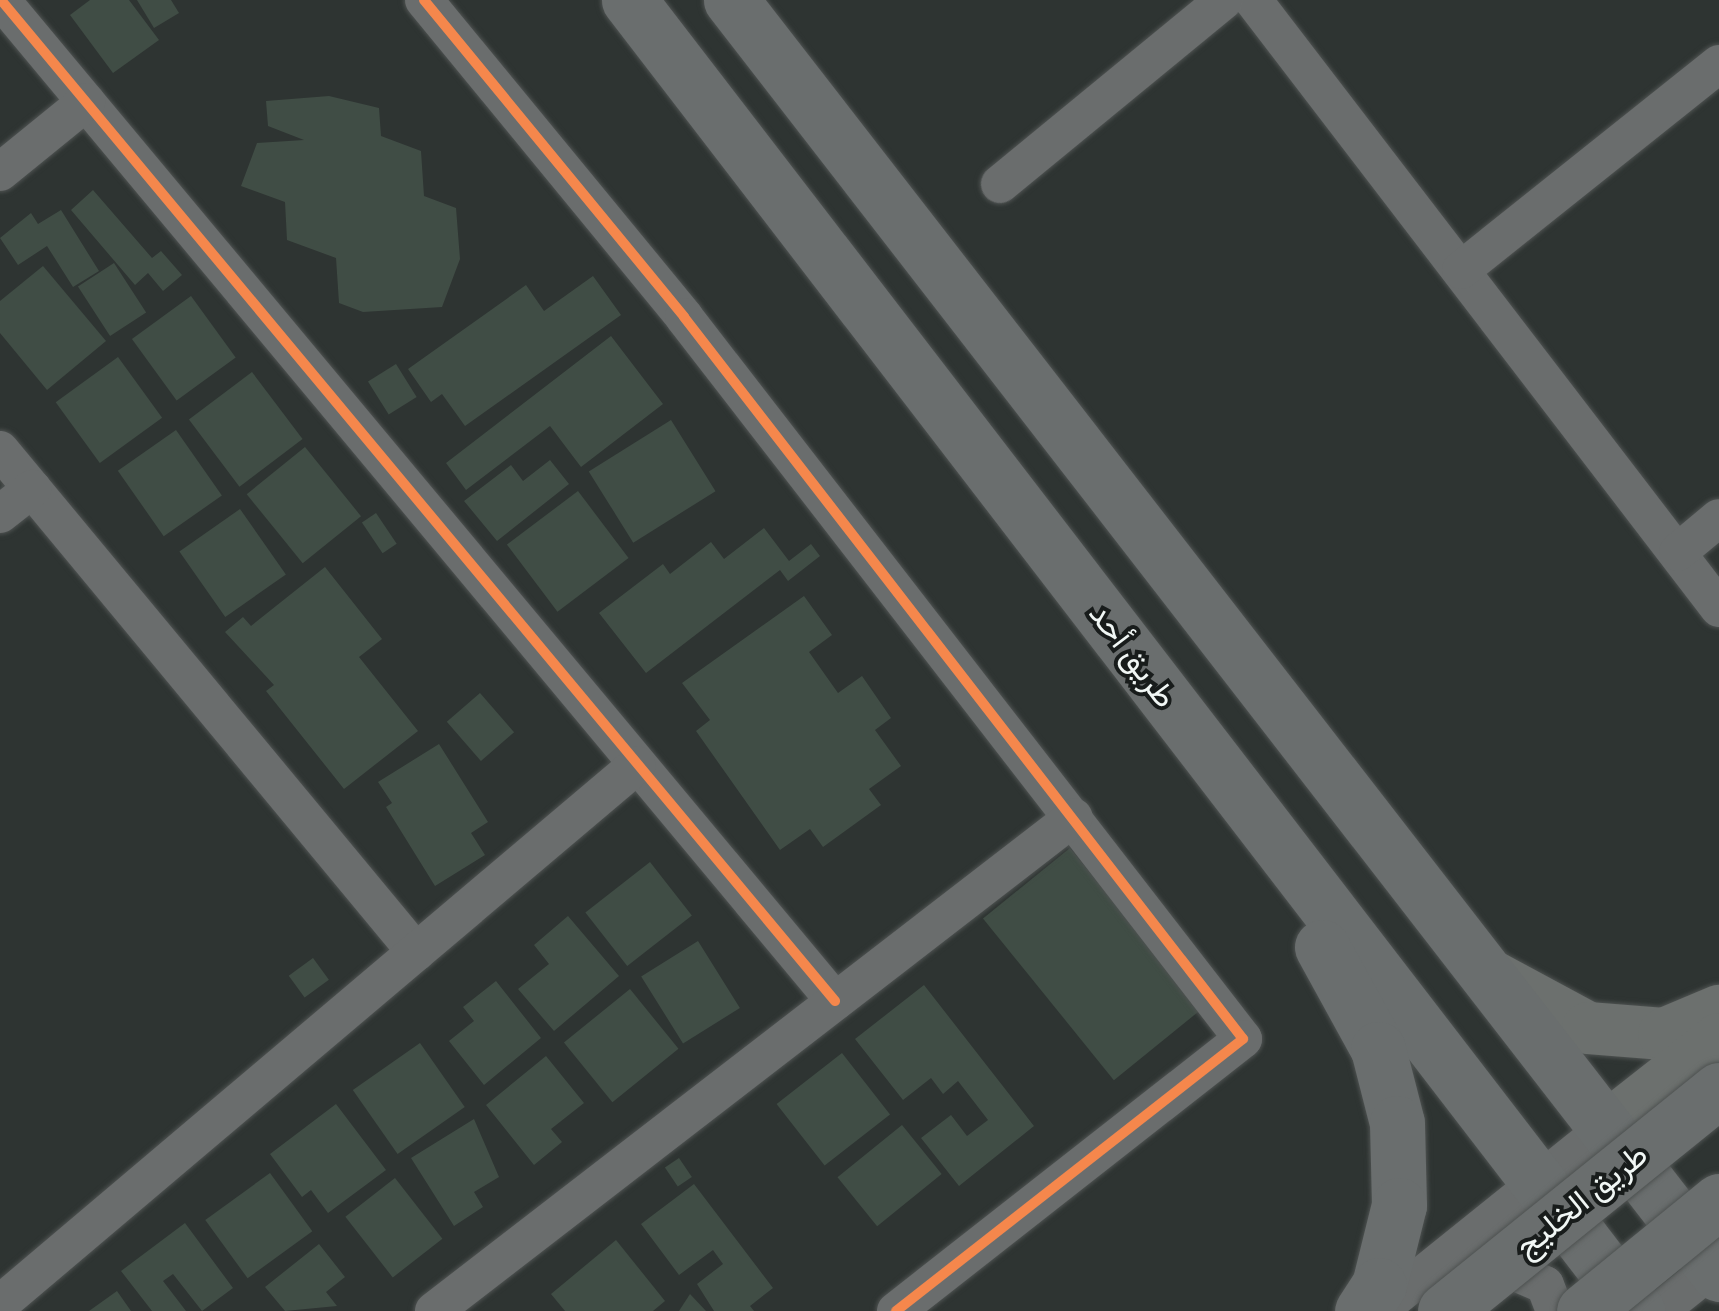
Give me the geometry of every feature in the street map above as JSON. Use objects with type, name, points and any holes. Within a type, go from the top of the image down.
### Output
[{"type":"main road","name":"طريق أحد","points":[[630,0],[1638,1311]]},
{"type":"main road","points":[[731,0],[1717,1268]]},
{"type":"main road","points":[[1302,876],[1321,945],[1378,1049],[1397,1124],[1400,1205],[1377,1308]]},
{"type":"main road","points":[[1484,972],[1588,1028],[1664,1034],[1719,1012]]},
{"type":"main road","points":[[1606,1128],[1719,1039]]},
{"type":"main road","points":[[1719,1092],[1719,1115]]},
{"type":"main road","name":"طريق الخليج","points":[[1445,1311],[1719,1092]]},
{"type":"main road","points":[[1584,1311],[1719,1201]]},
{"type":"street","points":[[1,0],[835,1001]]},
{"type":"street","points":[[424,0],[684,317],[1243,1039],[896,1311]]},
{"type":"street","points":[[1000,184],[1224,0]]},
{"type":"street","points":[[1253,0],[1719,608]]},
{"type":"street","points":[[1462,270],[1719,64]]},
{"type":"street","points":[[0,172],[86,102]]},
{"type":"street","points":[[0,450],[416,952]]},
{"type":"street","points":[[0,514],[32,488]]},
{"type":"street","points":[[1678,552],[1719,518]]},
{"type":"street","points":[[0,1304],[637,765]]},
{"type":"street","points":[[434,1311],[1074,818]]},
{"type":"street","points":[[1377,1308],[1606,1128]]},
{"type":"street","points":[[1377,1308],[1493,1258],[1545,1285],[1555,1311]]},
{"type":"street","points":[[1659,1311],[1717,1268]]},
{"type":"building","points":[[90,0],[129,0],[159,40],[113,73],[70,15]]},
{"type":"building","points":[[137,0],[171,0],[179,13],[154,28]]},
{"type":"building","points":[[329,96],[379,108],[381,136],[421,151],[424,196],[456,208],[460,259],[442,307],[363,312],[339,303],[336,258],[287,240],[285,202],[241,186],[257,143],[304,140],[268,126],[266,101]]},
{"type":"building","points":[[93,190],[152,258],[161,251],[182,275],[163,291],[148,273],[135,285],[71,210]]},
{"type":"building","points":[[61,210],[99,271],[73,287],[47,246],[18,265],[0,238],[31,213],[38,224]]},
{"type":"building","points":[[114,263],[146,312],[110,336],[78,286]]},
{"type":"building","points":[[43,266],[106,341],[47,390],[0,333],[0,301]]},
{"type":"building","points":[[593,276],[621,315],[465,426],[442,394],[431,402],[408,369],[526,285],[544,311]]},
{"type":"building","points":[[191,296],[236,357],[177,400],[132,339]]},
{"type":"building","points":[[611,336],[663,404],[581,467],[550,426],[466,490],[446,463]]},
{"type":"building","points":[[118,357],[162,418],[100,463],[56,402]]},
{"type":"building","points":[[396,364],[417,397],[389,415],[368,381]]},
{"type":"building","points":[[252,372],[303,439],[239,487],[189,420]]},
{"type":"building","points":[[671,420],[716,491],[633,543],[589,471]]},
{"type":"building","points":[[176,430],[222,496],[164,536],[118,471]]},
{"type":"building","points":[[305,447],[361,516],[303,563],[247,494]]},
{"type":"building","points":[[550,460],[569,484],[497,541],[464,501],[511,465],[523,481]]},
{"type":"building","points":[[578,491],[629,558],[557,612],[507,545]]},
{"type":"building","points":[[240,509],[286,575],[225,617],[179,551]]},
{"type":"building","points":[[376,513],[397,544],[383,553],[362,523]]},
{"type":"building","points":[[764,528],[789,561],[811,544],[820,556],[788,581],[780,570],[646,673],[599,613],[663,564],[670,574],[711,542],[724,559]]},
{"type":"building","points":[[325,567],[382,639],[359,657],[418,731],[344,789],[266,691],[274,685],[225,632],[243,617],[251,626]]},
{"type":"building","points":[[804,596],[832,635],[809,652],[838,693],[862,676],[891,718],[875,730],[901,766],[869,789],[881,805],[823,847],[810,829],[780,850],[696,731],[710,720],[682,683]]},
{"type":"building","points":[[480,693],[514,732],[481,761],[447,722]]},
{"type":"building","points":[[439,744],[488,822],[471,833],[485,855],[435,886],[386,807],[392,803],[378,782]]},
{"type":"building","points":[[1070,848],[1201,1010],[1114,1080],[983,918]]},
{"type":"building","points":[[650,862],[692,916],[627,966],[585,912]]},
{"type":"building","points":[[568,916],[619,976],[554,1031],[518,989],[549,964],[534,945]]},
{"type":"building","points":[[698,941],[740,1008],[683,1044],[641,977]]},
{"type":"building","points":[[313,958],[329,980],[305,997],[289,976]]},
{"type":"building","points":[[496,981],[541,1038],[484,1085],[449,1041],[474,1021],[463,1007]]},
{"type":"building","points":[[924,985],[1034,1126],[959,1186],[921,1138],[951,1115],[967,1136],[988,1120],[958,1081],[943,1094],[931,1078],[903,1100],[855,1039]]},
{"type":"building","points":[[630,989],[678,1049],[612,1102],[564,1042]]},
{"type":"building","points":[[420,1043],[465,1107],[398,1154],[353,1090]]},
{"type":"building","points":[[842,1053],[890,1114],[825,1166],[777,1104]]},
{"type":"building","points":[[546,1056],[584,1103],[551,1129],[562,1142],[534,1165],[486,1105]]},
{"type":"building","points":[[336,1104],[386,1170],[328,1213],[311,1190],[302,1197],[270,1154]]},
{"type":"building","points":[[474,1119],[499,1177],[474,1192],[483,1207],[454,1226],[411,1158]]},
{"type":"building","points":[[902,1125],[942,1174],[877,1226],[837,1177]]},
{"type":"building","points":[[679,1158],[692,1177],[678,1187],[665,1168]]},
{"type":"building","points":[[270,1173],[312,1231],[248,1278],[205,1220]]},
{"type":"building","points":[[395,1178],[442,1239],[393,1277],[345,1217]]},
{"type":"building","points":[[694,1184],[773,1288],[750,1306],[754,1311],[714,1311],[697,1284],[723,1264],[713,1250],[679,1275],[641,1224]]},
{"type":"building","points":[[185,1223],[233,1288],[202,1311],[173,1274],[163,1281],[186,1311],[152,1311],[121,1271]]},
{"type":"building","points":[[616,1240],[665,1301],[653,1311],[565,1311],[551,1294]]},
{"type":"building","points":[[319,1244],[345,1277],[326,1292],[337,1306],[285,1311],[265,1287]]},
{"type":"building","points":[[117,1291],[131,1311],[89,1311]]},
{"type":"building","points":[[690,1294],[706,1311],[679,1311]]},
{"type":"cycle path","points":[[1,0],[835,1001]]},
{"type":"cycle path","points":[[424,0],[684,317],[1243,1039],[896,1311]]}]
